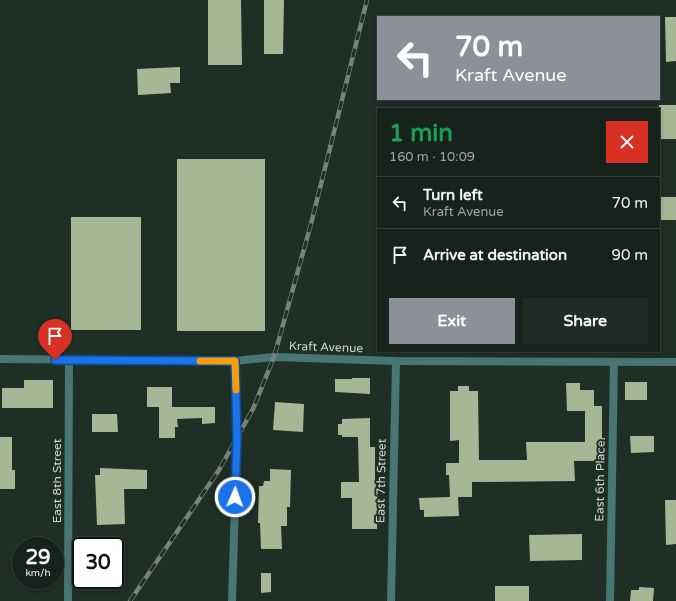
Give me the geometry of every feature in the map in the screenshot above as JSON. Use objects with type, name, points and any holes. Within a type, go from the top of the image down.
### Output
[{"type":"street","name":"Kraft Avenue","points":[[0,359],[69,361],[235,361],[274,357],[396,361],[676,362]]},
{"type":"street","name":"East 8th Street","points":[[68,601],[69,361]]},
{"type":"street","points":[[232,601],[237,438],[235,361]]},
{"type":"street","name":"East 7th Street","points":[[391,601],[396,361]]},
{"type":"street","name":"East 6th Place","points":[[610,601],[614,362]]},
{"type":"building","points":[[208,0],[241,0],[242,65],[208,65]]},
{"type":"building","points":[[264,0],[284,0],[283,54],[264,54]]},
{"type":"building","points":[[665,17],[676,17],[676,61],[666,62]]},
{"type":"building","points":[[180,67],[180,83],[170,83],[171,93],[138,95],[137,69]]},
{"type":"building","points":[[659,105],[676,105],[676,139],[660,139]]},
{"type":"building","points":[[177,159],[265,159],[265,331],[177,331]]},
{"type":"building","points":[[660,197],[676,197],[676,220],[660,220]]},
{"type":"building","points":[[71,217],[141,217],[141,330],[71,330]]},
{"type":"building","points":[[370,378],[370,394],[335,392],[335,379]]},
{"type":"building","points":[[24,380],[53,380],[53,408],[2,408],[2,388],[24,388]]},
{"type":"building","points":[[625,382],[647,382],[647,400],[625,400]]},
{"type":"building","points":[[566,383],[580,383],[580,390],[594,390],[594,406],[602,406],[602,438],[605,438],[605,461],[574,461],[575,481],[472,482],[472,497],[458,497],[459,516],[424,517],[424,510],[420,510],[419,498],[450,497],[449,475],[446,475],[446,463],[459,463],[459,440],[450,441],[450,391],[458,391],[458,386],[469,386],[469,391],[478,391],[479,460],[527,460],[526,442],[585,442],[585,411],[567,411]]},
{"type":"building","points":[[147,387],[172,387],[172,407],[215,407],[215,423],[202,424],[202,418],[177,419],[178,427],[175,427],[175,438],[159,438],[159,407],[147,407]]},
{"type":"building","points":[[275,402],[304,404],[303,432],[273,430]]},
{"type":"building","points":[[92,414],[117,414],[118,432],[92,432]]},
{"type":"building","points":[[370,418],[370,447],[375,447],[375,482],[378,482],[377,529],[352,529],[352,498],[341,498],[341,482],[359,482],[358,437],[342,437],[342,435],[338,435],[338,424],[342,424],[342,419]]},
{"type":"building","points":[[630,436],[654,436],[654,452],[631,453]]},
{"type":"building","points":[[0,437],[12,437],[12,470],[15,470],[15,489],[0,489]]},
{"type":"building","points":[[100,468],[147,470],[147,489],[124,489],[125,524],[97,525],[95,475],[100,475]]},
{"type":"building","points":[[270,469],[291,470],[290,507],[287,507],[287,526],[281,526],[282,549],[261,549],[260,523],[258,523],[259,486],[263,486],[264,481],[270,481]]},
{"type":"building","points":[[665,500],[676,500],[676,544],[666,545]]},
{"type":"building","points":[[582,534],[582,560],[530,561],[529,535]]},
{"type":"building","points":[[261,573],[271,573],[271,592],[261,593]]},
{"type":"building","points":[[495,586],[529,586],[529,601],[495,601]]},
{"type":"building","points":[[639,587],[654,588],[653,601],[630,601],[631,590],[639,590]]},
{"type":"railway","points":[[130,601],[219,470],[253,409],[274,357],[311,224],[367,0]]},
{"type":"slow traffic","points":[[200,361],[235,361],[236,390]]},
{"type":"route","points":[[55,360],[235,361],[237,438],[235,497]]}]
